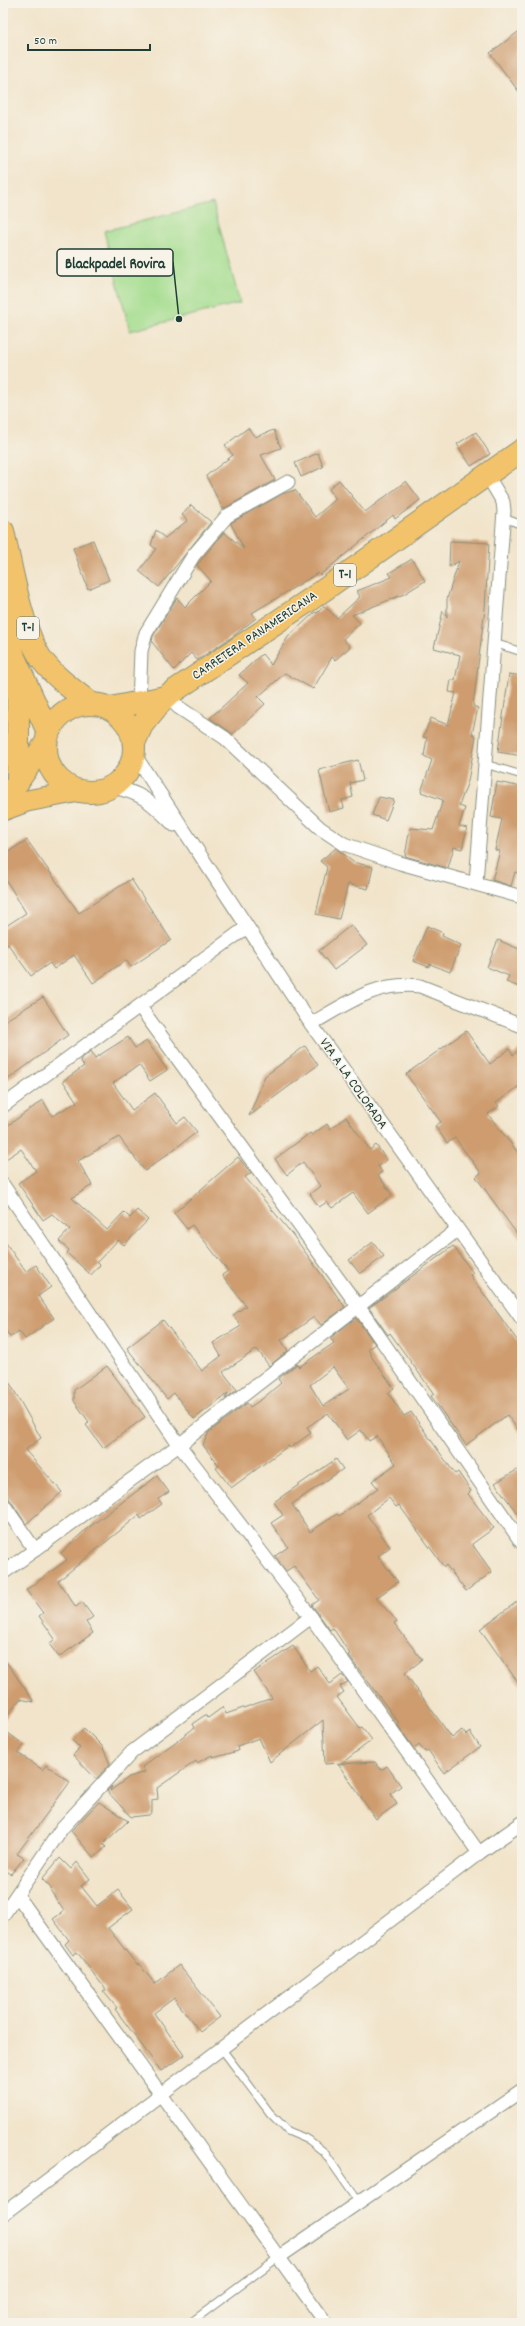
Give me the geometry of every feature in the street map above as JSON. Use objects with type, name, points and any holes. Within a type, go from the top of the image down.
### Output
[{"type":"highway","name":"CARRETERA PANAMERICANA","points":[[134,748],[142,725],[167,696],[311,599],[522,450]]},
{"type":"highway","name":"T-1","points":[[3,531],[18,593],[31,636],[42,659],[59,679],[90,703]]},
{"type":"highway","name":"T-1","points":[[3,613],[12,661],[47,737]]},
{"type":"highway","points":[[12,661],[18,782]]},
{"type":"highway","name":"CARRETERA PANAMERICANA","points":[[111,708],[139,704],[167,696]]},
{"type":"highway","name":"T-1","points":[[90,703],[111,708],[127,723],[134,748],[127,773],[111,787],[100,791],[79,791],[69,787],[53,773],[45,753],[47,737],[53,722],[65,711],[79,704],[90,703]]},
{"type":"main road","points":[[3,799],[18,782],[47,737]]},
{"type":"main road","points":[[3,810],[27,801],[79,791]]},
{"type":"street","points":[[476,884],[504,518],[503,502],[487,475]]},
{"type":"street","points":[[139,704],[141,651],[146,633],[193,556],[227,516],[288,482]]},
{"type":"street","points":[[167,696],[178,707],[225,738],[307,817],[335,838],[354,848],[522,897]]},
{"type":"street","name":"VIA A LA COLORADA","points":[[134,748],[192,844],[311,1024],[522,1319]]},
{"type":"street","name":"VIA A LA COLORADA","points":[[111,787],[127,790],[149,800],[192,844]]},
{"type":"street","points":[[3,1106],[140,1007],[247,927]]},
{"type":"street","points":[[311,1024],[367,992],[390,985],[405,984],[420,986],[522,1026]]},
{"type":"street","points":[[140,1007],[358,1306],[522,1543]]},
{"type":"street","points":[[3,1186],[179,1445],[311,1617],[479,1853]]},
{"type":"street","points":[[3,1573],[179,1445],[457,1230]]},
{"type":"street","points":[[3,1504],[35,1550]]},
{"type":"street","points":[[3,1915],[62,1828],[132,1752],[311,1617]]},
{"type":"street","points":[[3,2214],[479,1853],[522,1823]]},
{"type":"street","points":[[17,1895],[326,2323]]},
{"type":"street","points":[[279,2257],[358,2202],[521,2093]]},
{"type":"lane","points":[[504,518],[522,525]]},
{"type":"lane","points":[[494,643],[522,652]]},
{"type":"lane","points":[[485,764],[522,775]]},
{"type":"lane","points":[[221,2048],[265,2108],[288,2131],[309,2140],[324,2152],[358,2202]]},
{"type":"lane","points":[[190,2323],[279,2257]]},
{"type":"green space","points":[[213,203],[240,303],[130,331],[104,231]]},
{"type":"building","points":[[522,29],[522,96],[490,53]]},
{"type":"building","points":[[248,428],[255,437],[274,430],[281,448],[261,455],[275,480],[223,509],[206,476],[233,455],[225,445]]},
{"type":"building","points":[[476,432],[490,454],[471,466],[457,444]]},
{"type":"building","points":[[318,453],[323,467],[301,477],[295,463]]},
{"type":"building","points":[[339,480],[365,512],[406,481],[420,500],[395,519],[393,515],[320,575],[318,573],[252,613],[256,618],[232,637],[197,660],[191,653],[174,670],[152,642],[153,636],[177,598],[185,607],[211,581],[197,565],[224,532],[244,549],[231,524],[232,522],[282,494],[295,490],[315,517],[336,499],[329,489]]},
{"type":"building","points":[[191,505],[211,522],[159,587],[139,571],[156,549],[151,545],[156,530],[165,538],[188,520],[182,515]]},
{"type":"building","points":[[93,540],[109,580],[88,589],[73,548]]},
{"type":"building","points":[[450,541],[489,543],[485,608],[473,706],[478,708],[472,734],[476,736],[468,781],[459,806],[465,808],[459,826],[467,828],[462,849],[454,847],[448,868],[405,856],[410,828],[433,830],[443,800],[421,792],[432,760],[424,756],[427,738],[423,737],[431,718],[448,725],[456,693],[449,692],[451,680],[455,680],[460,655],[434,648],[443,611],[447,617],[447,599],[459,561],[449,567]]},
{"type":"building","points":[[412,559],[425,581],[404,594],[352,615],[360,623],[343,639],[350,647],[335,660],[332,657],[313,689],[285,673],[258,697],[265,704],[233,734],[210,718],[248,683],[239,675],[262,654],[271,665],[288,637],[315,612],[317,613],[324,606],[337,618],[360,597],[357,591],[392,577],[389,573]]},
{"type":"building","points":[[509,674],[522,676],[522,756],[498,752]]},
{"type":"building","points":[[358,760],[363,780],[350,783],[353,797],[342,800],[344,808],[329,812],[319,770]]},
{"type":"building","points":[[497,782],[522,787],[522,874],[515,872],[511,886],[492,880],[500,851],[495,850],[502,819],[491,817]]},
{"type":"building","points":[[379,797],[394,800],[386,820],[372,815]]},
{"type":"building","points":[[27,840],[79,913],[131,879],[171,940],[131,967],[126,960],[93,983],[74,955],[54,969],[50,963],[31,976],[8,944],[3,948],[3,928],[26,913],[3,875],[3,855]]},
{"type":"building","points":[[336,848],[353,862],[373,867],[368,889],[348,884],[339,919],[316,914],[327,867],[320,861]]},
{"type":"building","points":[[351,925],[367,945],[334,970],[319,951]]},
{"type":"building","points":[[427,926],[443,933],[442,936],[461,945],[450,972],[430,964],[429,967],[413,961]]},
{"type":"building","points":[[498,940],[519,949],[522,945],[522,988],[506,982],[509,976],[487,967]]},
{"type":"building","points":[[43,997],[68,1035],[3,1083],[3,1022]]},
{"type":"building","points":[[466,1031],[490,1064],[509,1049],[513,1055],[522,1048],[522,1084],[496,1103],[499,1106],[488,1114],[522,1158],[522,1241],[476,1177],[481,1173],[455,1138],[447,1143],[435,1126],[441,1122],[406,1074]]},
{"type":"building","points":[[128,1037],[135,1048],[147,1041],[167,1070],[150,1081],[139,1065],[113,1083],[132,1110],[155,1093],[177,1123],[185,1117],[197,1132],[145,1171],[119,1137],[78,1161],[92,1185],[72,1198],[107,1230],[124,1212],[130,1218],[137,1210],[148,1220],[124,1245],[118,1240],[97,1262],[100,1265],[91,1275],[67,1253],[69,1250],[59,1241],[70,1229],[52,1214],[43,1220],[18,1183],[36,1171],[21,1149],[3,1161],[3,1129],[43,1100],[52,1116],[77,1102],[63,1081],[84,1066],[80,1060],[91,1051],[95,1058]]},
{"type":"building","points":[[305,1046],[318,1065],[249,1116],[265,1076]]},
{"type":"building","points":[[346,1117],[370,1150],[376,1145],[387,1160],[378,1166],[382,1172],[378,1175],[392,1195],[368,1213],[353,1193],[332,1208],[327,1202],[319,1207],[310,1194],[320,1186],[303,1162],[287,1175],[275,1159],[310,1133],[312,1135],[327,1124],[330,1129]]},
{"type":"building","points":[[238,1157],[251,1173],[245,1177],[292,1234],[345,1307],[321,1325],[314,1317],[281,1340],[288,1351],[269,1366],[257,1349],[223,1372],[237,1390],[225,1399],[228,1393],[194,1419],[174,1393],[167,1399],[127,1348],[163,1320],[202,1371],[221,1356],[213,1343],[241,1326],[233,1315],[246,1306],[222,1275],[228,1271],[192,1225],[187,1229],[174,1213]]},
{"type":"building","points":[[3,1239],[26,1272],[36,1265],[51,1287],[38,1296],[54,1318],[25,1339],[19,1331],[10,1337],[3,1326]]},
{"type":"building","points":[[373,1242],[384,1256],[360,1274],[349,1260]]},
{"type":"building","points":[[453,1246],[473,1273],[470,1275],[522,1347],[522,1435],[507,1415],[466,1445],[431,1396],[434,1394],[390,1333],[388,1335],[369,1308]]},
{"type":"building","points":[[356,1318],[375,1344],[368,1349],[373,1359],[394,1388],[388,1393],[404,1416],[411,1412],[455,1474],[458,1472],[471,1491],[468,1494],[494,1528],[472,1544],[492,1572],[466,1591],[446,1565],[444,1567],[399,1505],[396,1507],[389,1498],[367,1515],[390,1547],[378,1556],[398,1582],[376,1598],[397,1621],[394,1623],[422,1660],[405,1673],[452,1738],[462,1730],[466,1735],[470,1732],[480,1747],[444,1773],[428,1750],[425,1752],[419,1745],[414,1749],[397,1724],[399,1723],[348,1655],[350,1654],[333,1628],[330,1630],[312,1605],[319,1600],[294,1566],[286,1571],[275,1556],[288,1547],[271,1523],[283,1515],[274,1502],[336,1459],[343,1469],[292,1504],[310,1532],[337,1514],[339,1516],[378,1488],[372,1481],[396,1464],[377,1436],[369,1441],[361,1430],[347,1440],[328,1413],[307,1427],[311,1433],[290,1448],[288,1446],[231,1488],[216,1468],[219,1466],[203,1445],[209,1432],[247,1403],[250,1407],[262,1399],[281,1383],[278,1379],[297,1364],[299,1367],[334,1343],[330,1338]],"holes":[[[333,1367],[349,1389],[323,1406],[310,1385]]]},
{"type":"building","points":[[107,1366],[145,1417],[103,1448],[86,1425],[89,1422],[74,1401],[74,1390]]},
{"type":"building","points":[[3,1371],[41,1438],[25,1450],[62,1492],[26,1524],[3,1489]]},
{"type":"building","points":[[522,1467],[522,1520],[495,1483]]},
{"type":"building","points":[[157,1476],[169,1492],[158,1499],[162,1504],[141,1519],[139,1515],[58,1581],[76,1607],[82,1602],[93,1617],[86,1622],[93,1633],[59,1657],[49,1644],[55,1639],[39,1616],[43,1613],[26,1590],[67,1560],[61,1553],[84,1531]]},
{"type":"building","points":[[522,1598],[522,1688],[480,1629]]},
{"type":"building","points":[[293,1646],[310,1671],[317,1666],[330,1684],[342,1675],[348,1682],[340,1686],[344,1692],[337,1697],[360,1728],[362,1727],[372,1740],[342,1763],[325,1764],[323,1720],[270,1762],[259,1738],[237,1746],[238,1751],[213,1758],[212,1755],[197,1763],[196,1761],[157,1788],[158,1799],[152,1800],[152,1811],[149,1815],[131,1817],[107,1791],[112,1786],[110,1791],[129,1777],[145,1772],[142,1767],[194,1728],[192,1724],[205,1715],[208,1718],[223,1707],[226,1714],[272,1698],[254,1672]]},
{"type":"building","points":[[3,1657],[34,1702],[20,1699],[3,1721]]},
{"type":"building","points":[[84,1728],[102,1746],[110,1764],[96,1779],[73,1755],[80,1748],[72,1740]]},
{"type":"building","points":[[3,1729],[24,1745],[18,1753],[43,1770],[46,1765],[70,1782],[17,1854],[24,1858],[11,1874],[5,1870],[3,1872]]},
{"type":"building","points":[[375,1762],[381,1770],[387,1766],[401,1786],[390,1794],[397,1804],[376,1819],[338,1764]]},
{"type":"building","points":[[99,1802],[128,1821],[103,1844],[106,1847],[94,1858],[71,1831]]},
{"type":"building","points":[[60,1858],[71,1869],[77,1862],[90,1879],[81,1886],[97,1906],[118,1890],[133,1909],[108,1928],[137,1965],[139,1964],[155,1984],[179,1965],[220,2017],[200,2032],[174,1998],[154,2013],[184,2055],[161,2071],[115,2009],[117,2008],[103,1991],[106,1990],[77,1952],[73,1955],[65,1944],[69,1940],[53,1919],[64,1911],[50,1890],[52,1889],[42,1879]]},
{"type":"place","name":"Blackpadel Rovira","points":[[179,319]]}]
